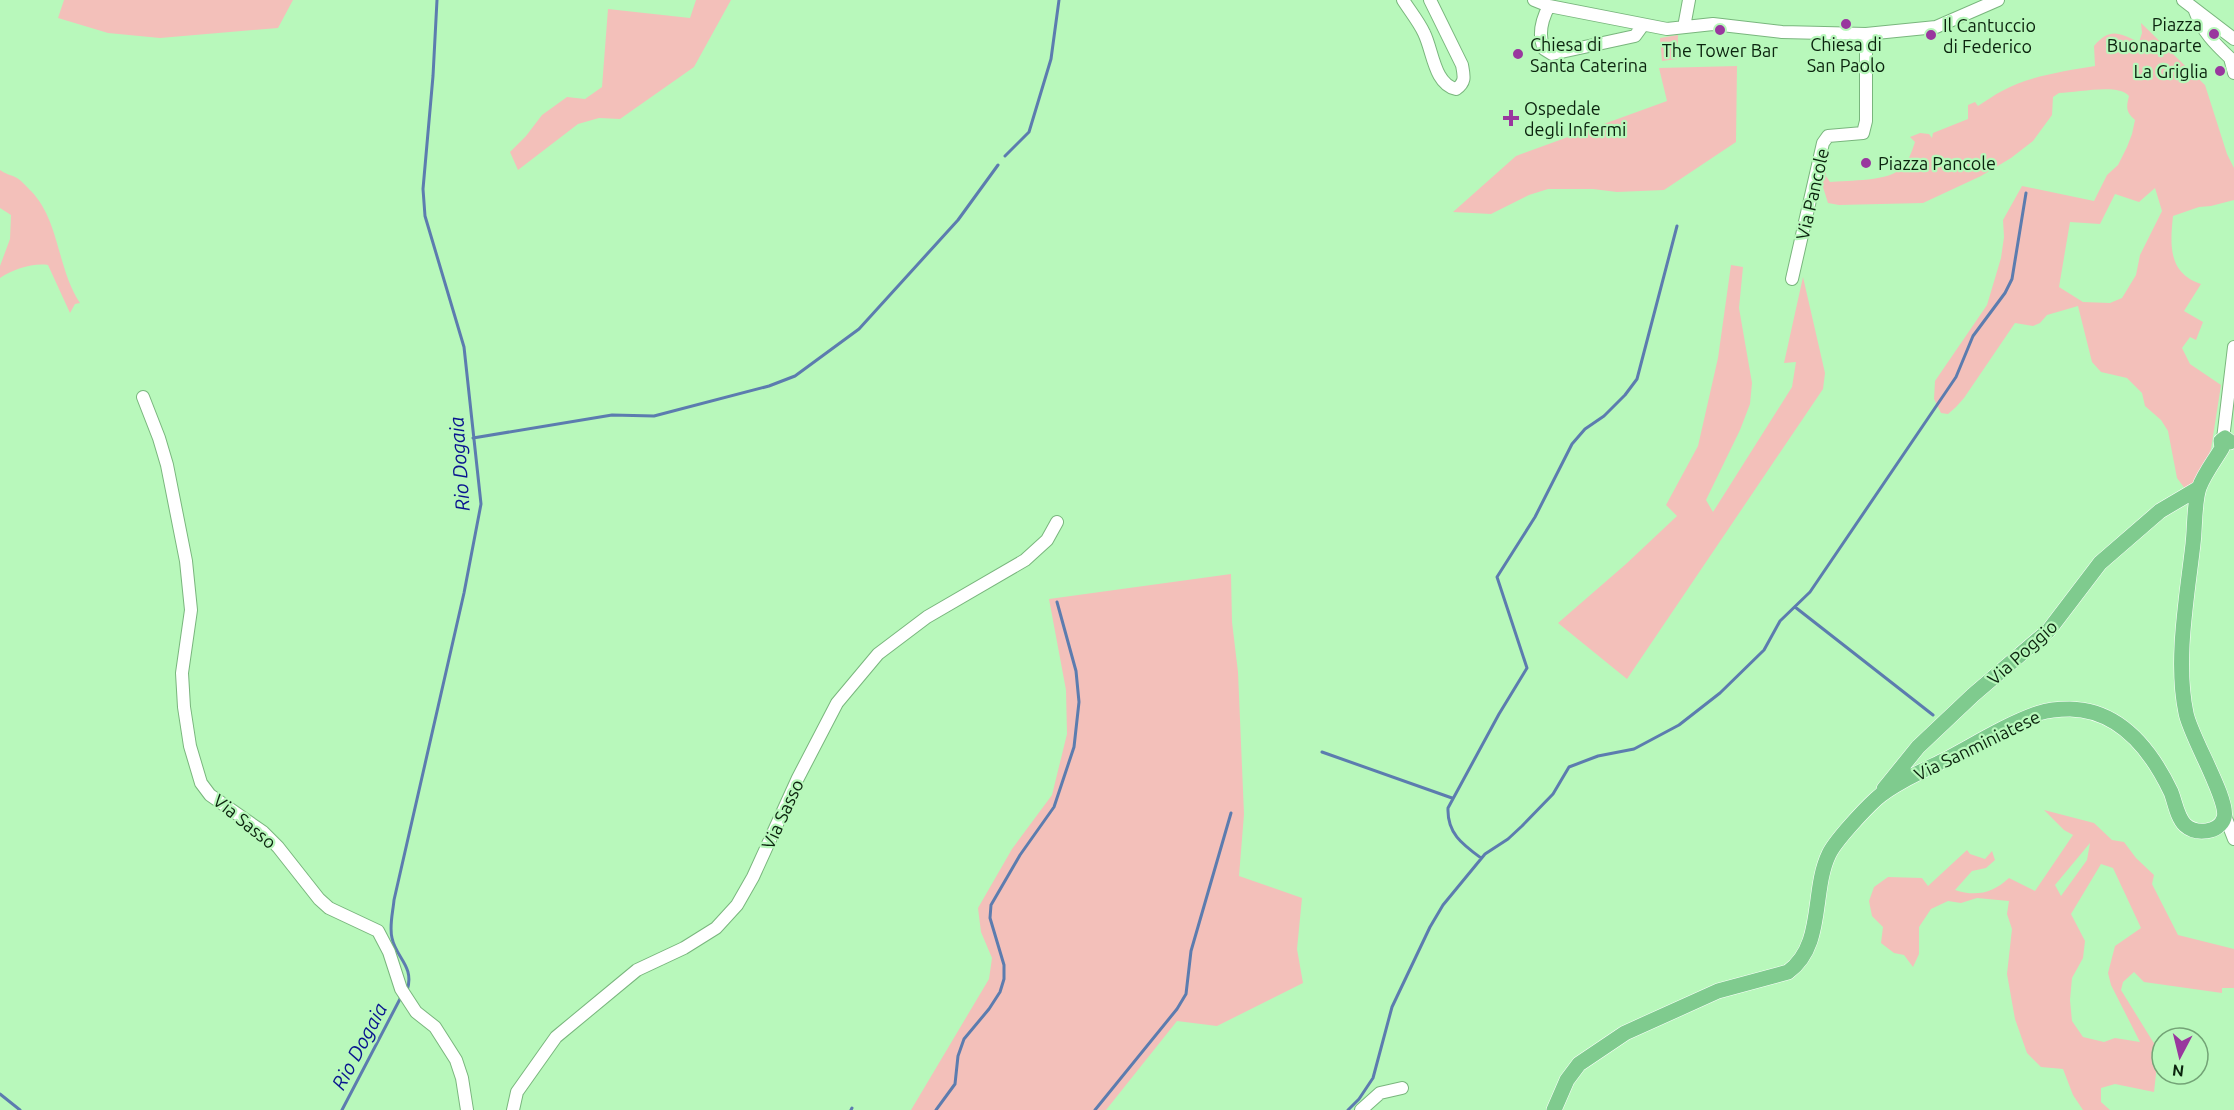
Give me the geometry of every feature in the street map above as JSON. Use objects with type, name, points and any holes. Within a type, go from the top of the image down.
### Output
[{"type":"main road","points":[[2225,816],[2218,788],[2195,741],[2186,713],[2182,663],[2184,613],[2199,488],[2227,442]]},
{"type":"main road","name":"Via Poggio","points":[[1876,798],[1918,747],[1973,695],[2049,630],[2100,563],[2160,510],[2199,488]]},
{"type":"main road","name":"Via Sanminiatese","points":[[1554,1110],[1567,1080],[1579,1064],[1625,1033],[1718,991],[1788,972],[1794,968],[1805,954],[1811,938],[1821,875],[1831,850],[1876,798],[2003,729],[2040,713],[2071,709],[2100,715],[2134,736],[2159,768],[2180,819],[2186,826],[2196,831],[2205,831],[2221,824],[2225,816]]},
{"type":"street","points":[[1403,0],[1424,32],[1442,81],[1448,87],[1456,89],[1462,84],[1465,76],[1462,65],[1430,0]]},
{"type":"street","points":[[1534,0],[1549,6],[1667,29],[1713,24],[1782,32],[1866,34],[1936,27],[1998,0]]},
{"type":"street","points":[[1684,27],[1689,0]]},
{"type":"street","points":[[2183,0],[2234,39]]},
{"type":"street","points":[[1549,6],[1541,31],[1544,49],[1552,54],[1635,36],[1643,25]]},
{"type":"street","points":[[2195,11],[2198,20],[2213,42],[2232,53],[2234,73]]},
{"type":"street","name":"Via Pancole","points":[[1792,279],[1823,143],[1828,136],[1836,134],[1863,133],[1866,122],[1866,34]]},
{"type":"street","points":[[2227,442],[2234,347]]},
{"type":"street","name":"Via Sasso","points":[[143,397],[167,465],[186,561],[190,610],[182,673],[184,707],[190,746],[201,783],[210,795],[262,832],[278,847],[319,899],[329,908],[378,931],[389,952],[400,989],[416,1012],[435,1027],[456,1060],[462,1078],[467,1110]]},
{"type":"street","name":"Via Sasso","points":[[513,1110],[517,1092],[556,1037],[637,970],[684,948],[716,928],[737,905],[753,877],[798,778],[837,703],[878,654],[927,617],[1025,560],[1047,540],[1057,522]]},
{"type":"street","points":[[2225,816],[2234,840]]},
{"type":"street","points":[[1361,1110],[1380,1093],[1402,1088]]},
{"type":"shaded area","points":[[64,0],[293,0],[278,28],[160,38],[108,33],[58,18]]},
{"type":"shaded area","points":[[696,0],[731,0],[694,67],[620,119],[599,118],[578,124],[518,170],[510,152],[542,115],[567,97],[585,99],[602,87],[608,9],[690,18]]},
{"type":"shaded area","points":[[2141,23],[2205,85],[2227,154],[2234,168],[2234,200],[2199,207],[2173,216],[2171,237],[2177,265],[2182,273],[2201,284],[2184,311],[2203,322],[2196,340],[2190,337],[2182,348],[2190,364],[2221,385],[2211,449],[2201,475],[2186,490],[2177,478],[2168,431],[2161,420],[2145,406],[2142,393],[2127,378],[2101,372],[2092,362],[2078,306],[2047,315],[2040,323],[2033,326],[2015,323],[1964,398],[1948,414],[1941,413],[1934,399],[1935,381],[1987,305],[2001,258],[2004,237],[2003,220],[2022,186],[2094,201],[2107,175],[2118,165],[2132,134],[2135,120],[2128,110],[2129,96],[2124,92],[2107,89],[2059,93],[2053,97],[2052,115],[2033,141],[2011,158],[1981,176],[1923,203],[1839,205],[1828,203],[1822,184],[1826,167],[1826,176],[1830,182],[1879,178],[1897,172],[1905,164],[1915,142],[1910,137],[1920,133],[1929,134],[1932,138],[1933,133],[1968,119],[1968,105],[1975,102],[1978,106],[2024,81],[2095,66],[2094,46],[2105,36],[2120,34],[2139,42],[2142,33]],"holes":[[[2155,188],[2162,211],[2140,255],[2136,275],[2122,298],[2110,303],[2083,302],[2059,287],[2070,222],[2100,224],[2115,194],[2139,202]]]},
{"type":"shaded area","points":[[1678,35],[1677,59],[1662,61],[1660,38]]},
{"type":"shaded area","points":[[1737,66],[1736,142],[1664,190],[1617,192],[1593,189],[1548,189],[1529,195],[1491,214],[1453,212],[1516,156],[1667,101],[1659,68]]},
{"type":"shaded area","points":[[0,170],[24,184],[48,216],[72,290],[80,303],[75,304],[70,313],[48,265],[23,267],[0,278],[0,266],[10,239],[11,215],[0,208]]},
{"type":"shaded area","points":[[1731,265],[1743,267],[1739,308],[1752,383],[1750,404],[1740,430],[1706,500],[1713,512],[1792,387],[1796,362],[1784,363],[1803,277],[1825,373],[1823,389],[1627,679],[1558,623],[1677,516],[1666,505],[1698,446],[1718,358]]},
{"type":"shaded area","points":[[1231,574],[1244,814],[1239,876],[1302,898],[1297,949],[1303,983],[1217,1026],[1177,1021],[1106,1110],[911,1110],[989,979],[992,958],[981,932],[978,908],[1012,849],[1052,795],[1067,734],[1066,690],[1049,599]]},
{"type":"shaded area","points":[[2044,810],[2094,823],[2112,840],[2124,842],[2136,858],[2154,875],[2152,884],[2178,935],[2234,949],[2234,988],[2222,988],[2222,993],[2144,982],[2134,972],[2123,982],[2121,990],[2150,1037],[2150,1086],[2155,1086],[2154,1092],[2115,1084],[2101,1088],[2101,1102],[2110,1110],[2083,1110],[2073,1095],[2063,1069],[2041,1067],[2027,1053],[2015,1019],[2007,974],[2012,929],[2007,914],[2009,901],[1977,898],[1961,903],[1948,901],[1931,909],[1919,927],[1919,954],[1913,967],[1904,955],[1894,953],[1881,943],[1883,927],[1872,916],[1869,901],[1874,887],[1888,877],[1922,878],[1928,886],[1967,850],[1970,854],[1985,859],[1992,851],[1995,860],[1986,868],[1972,871],[1955,890],[1970,893],[1984,892],[1997,887],[2009,878],[2035,891],[2073,835],[2064,830]],"holes":[[[2090,843],[2087,860],[2061,896],[2055,885]],[[2101,864],[2113,868],[2141,928],[2115,946],[2108,973],[2111,985],[2140,1042],[2115,1038],[2104,1042],[2083,1037],[2072,1021],[2070,1000],[2072,978],[2083,958],[2085,941],[2071,914]]]},
{"type":"waterway","name":"Rio Dogaia","points":[[407,991],[409,975],[394,945],[391,933],[394,900],[464,593],[481,504],[464,347],[425,216],[423,189],[437,0]]},
{"type":"waterway","points":[[1005,156],[1029,132],[1051,59],[1059,0]]},
{"type":"waterway","points":[[473,438],[612,415],[654,416],[769,386],[795,376],[859,329],[958,220],[998,165]]},
{"type":"waterway","points":[[1348,1110],[1359,1099],[1373,1078],[1392,1007],[1430,927],[1443,905],[1485,854],[1508,839],[1553,794],[1569,767],[1598,756],[1634,749],[1679,725],[1720,693],[1764,650],[1780,621],[1810,592],[1956,377],[1973,336],[2005,293],[2012,279],[2026,193]]},
{"type":"waterway","points":[[1481,858],[1462,843],[1453,831],[1448,817],[1448,808],[1527,668],[1497,577],[1535,517],[1572,444],[1585,429],[1604,416],[1637,379],[1677,226]]},
{"type":"waterway","points":[[936,1110],[955,1084],[958,1056],[964,1039],[989,1009],[1000,992],[1004,979],[1004,965],[990,918],[991,905],[1020,855],[1054,807],[1074,747],[1079,702],[1076,671],[1057,602]]},
{"type":"waterway","points":[[1795,607],[1933,715]]},
{"type":"waterway","points":[[1322,752],[1452,798]]},
{"type":"waterway","points":[[1095,1110],[1177,1009],[1186,994],[1191,951],[1231,813]]},
{"type":"waterway","name":"Rio Dogaia","points":[[342,1110],[401,997]]},
{"type":"waterway","points":[[0,1094],[20,1110]]},
{"type":"place","name":"Chiesa di San Paolo","points":[[1846,24]]},
{"type":"place","name":"The Tower Bar","points":[[1720,30]]},
{"type":"place","name":"Piazza Buonaparte","points":[[2214,34]]},
{"type":"place","name":"Il Cantuccio di Federico","points":[[1931,35]]},
{"type":"place","name":"Chiesa di Santa Caterina","points":[[1518,54]]},
{"type":"place","name":"La Griglia","points":[[2220,71]]},
{"type":"place","name":"Ospedale degli Infermi","points":[[1511,118]]},
{"type":"place","name":"Piazza Pancole","points":[[1866,163]]}]
